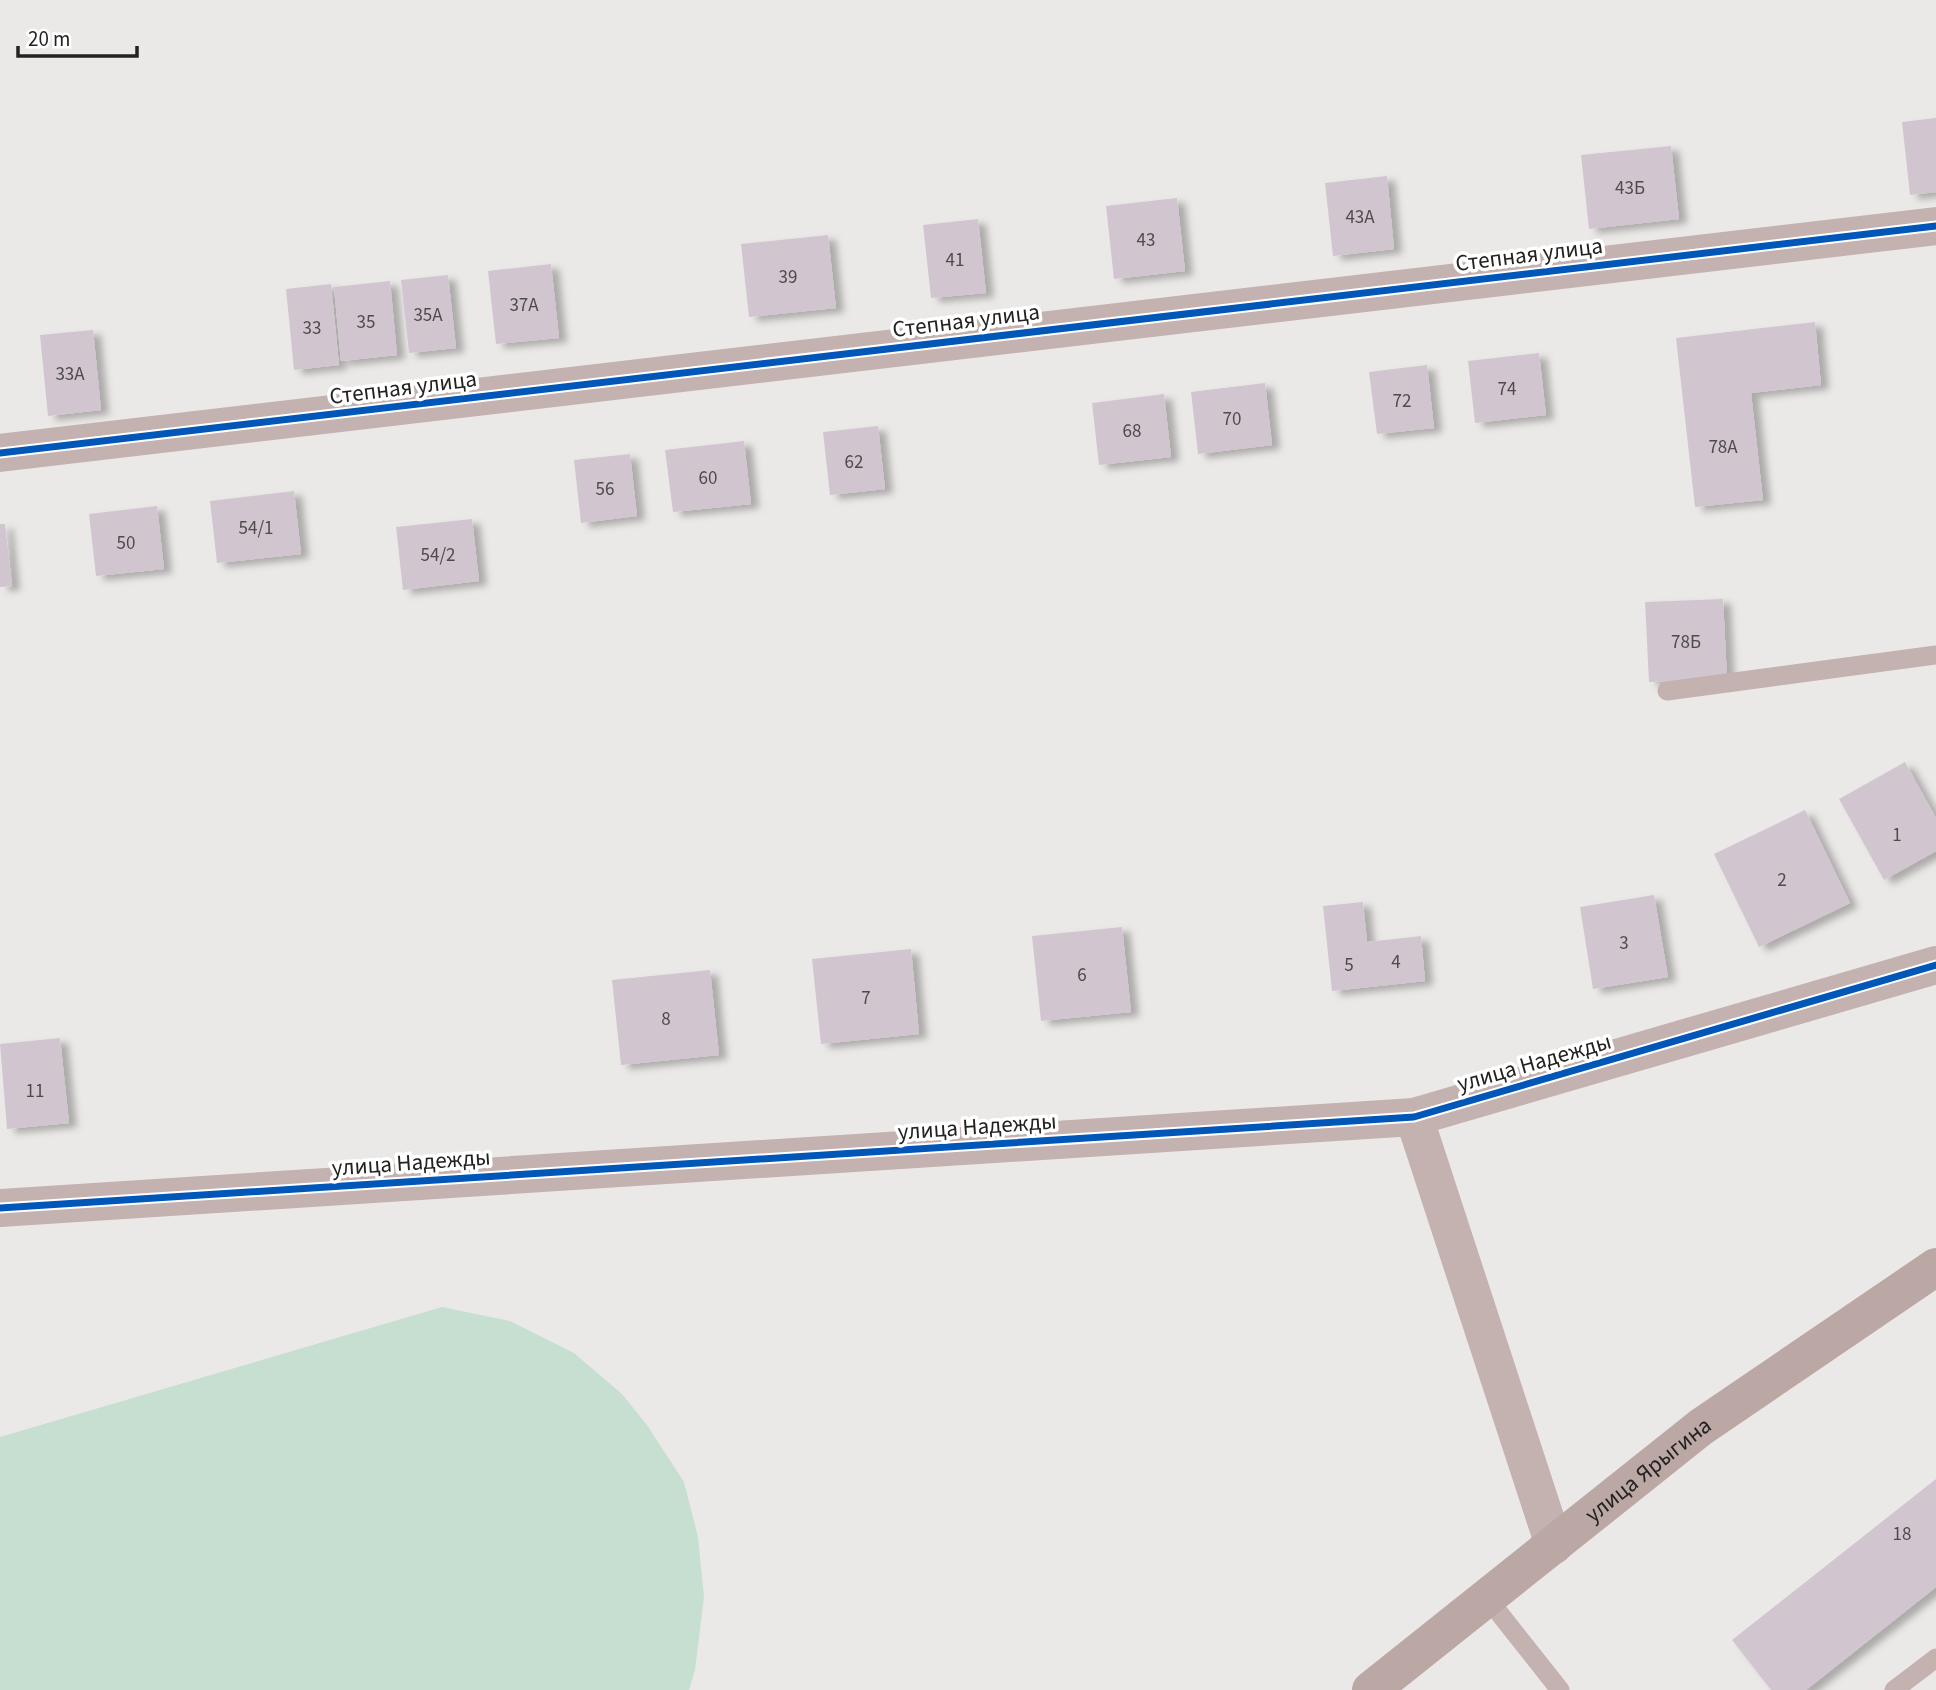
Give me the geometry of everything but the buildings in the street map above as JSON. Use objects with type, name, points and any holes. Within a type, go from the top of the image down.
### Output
[{"type":"street","name":"Степная улица","points":[[0,453],[1936,226]]},
{"type":"street","name":"улица Надежды","points":[[0,1208],[1414,1117],[1936,965]]},
{"type":"street","points":[[1414,1117],[1554,1545]]},
{"type":"street","name":"улица Ярыгина","points":[[1371,1690],[1700,1427],[1936,1267]]},
{"type":"lane","points":[[1668,691],[1936,655]]},
{"type":"lane","points":[[1488,1599],[1560,1690]]},
{"type":"lane","points":[[1894,1690],[1936,1658]]},
{"type":"green space","points":[[442,1307],[510,1321],[574,1353],[622,1394],[647,1425],[684,1482],[698,1537],[704,1597],[695,1670],[689,1690],[0,1690],[0,1437]]},
{"type":"cycle path","points":[[0,453],[1936,226]]},
{"type":"cycle path","points":[[0,1208],[1414,1117],[1936,965]]}]
